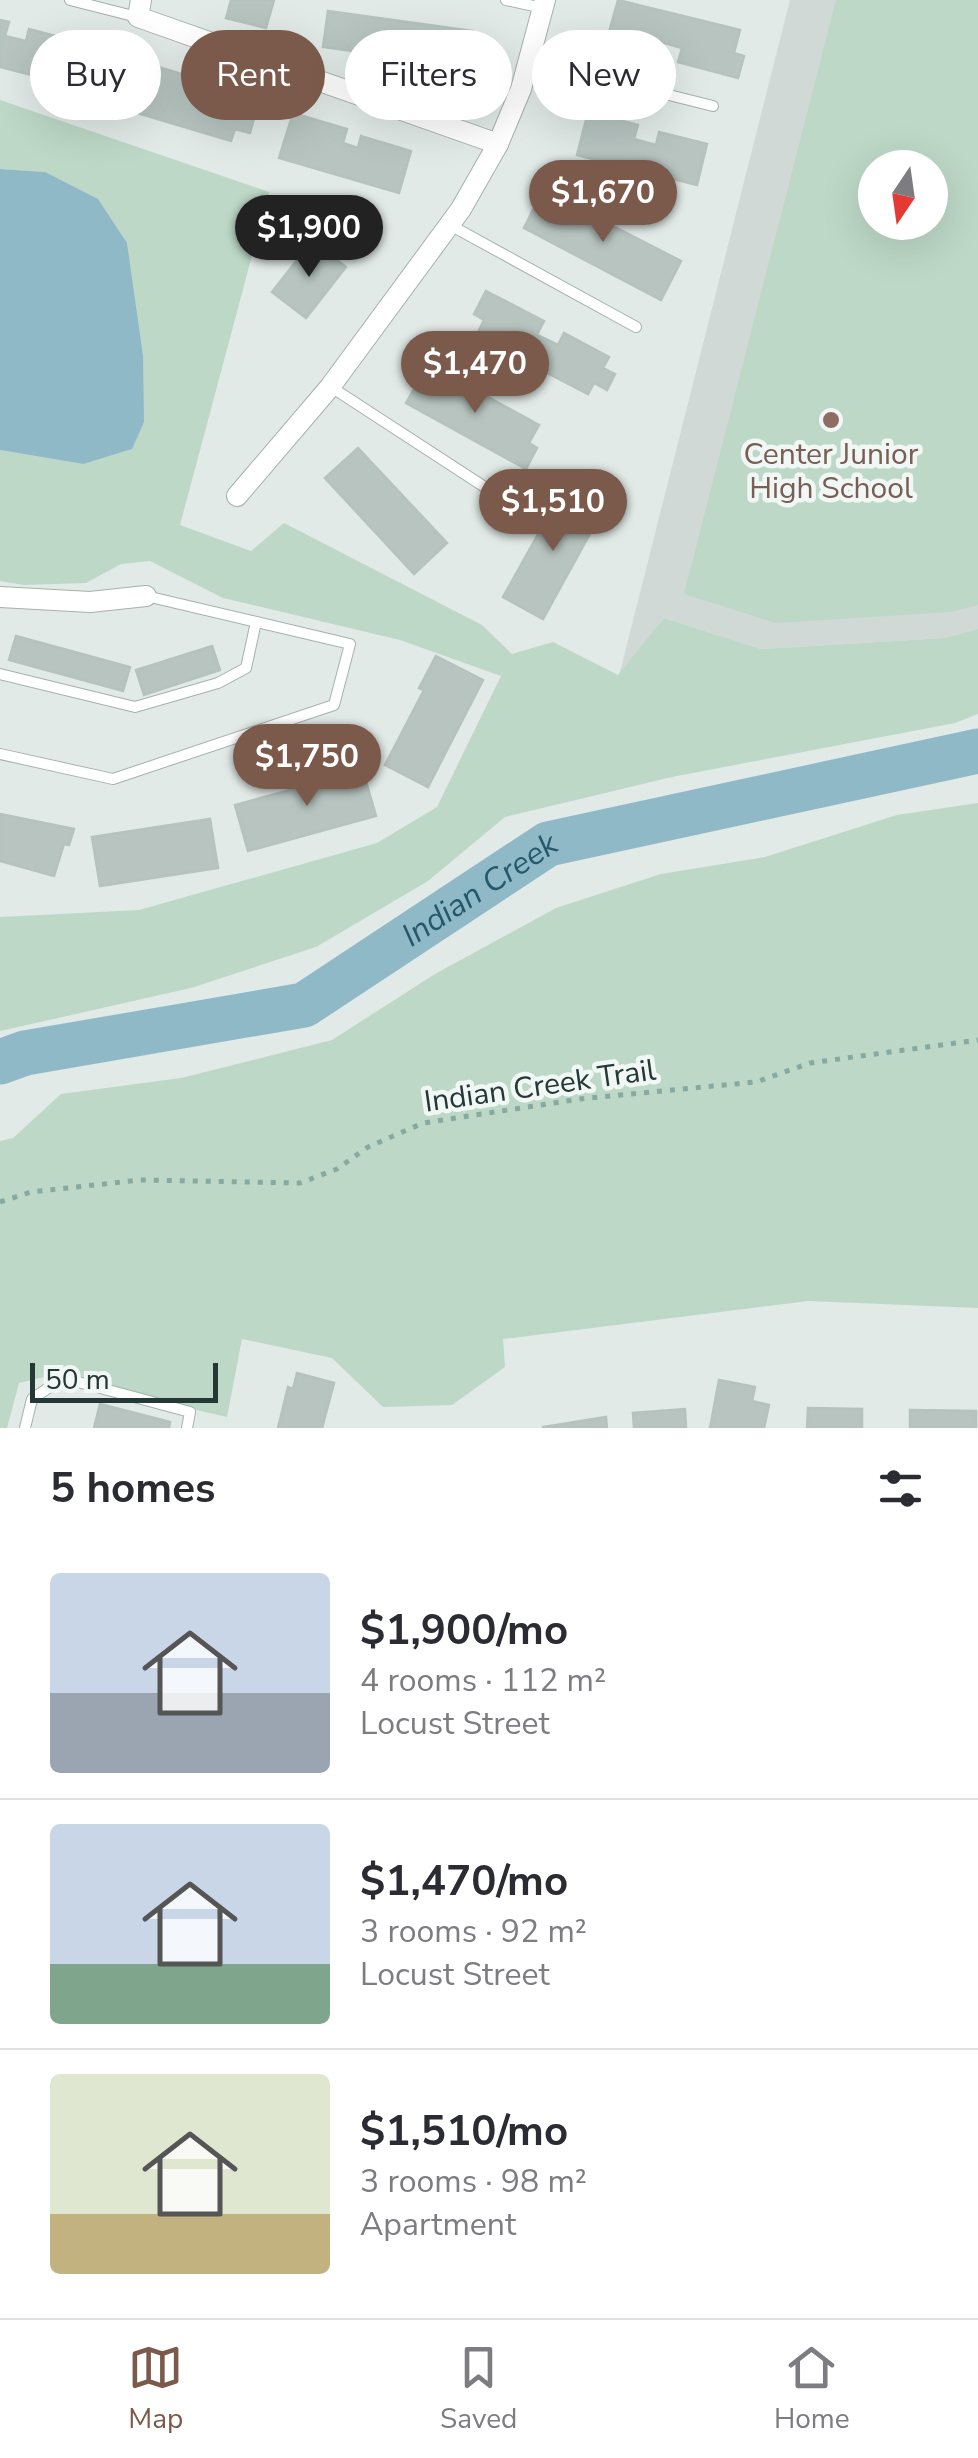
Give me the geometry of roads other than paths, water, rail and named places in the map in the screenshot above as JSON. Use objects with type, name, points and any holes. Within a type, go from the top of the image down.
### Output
[{"type":"street","points":[[237,496],[330,387],[450,224],[498,144],[529,60],[544,4]]},
{"type":"street","points":[[140,9],[498,144]]},
{"type":"street","points":[[0,597],[90,602],[146,596]]},
{"type":"lane","points":[[70,0],[140,9]]},
{"type":"lane","points":[[506,0],[544,4]]},
{"type":"lane","points":[[529,60],[712,106]]},
{"type":"lane","points":[[450,224],[636,327]]},
{"type":"lane","points":[[330,387],[520,510]]},
{"type":"lane","points":[[0,754],[113,779],[334,705],[350,644],[146,596]]},
{"type":"lane","points":[[0,674],[135,707],[218,683],[246,668],[256,622]]},
{"type":"lane","points":[[25,1428],[32,1399],[62,1378],[190,1412],[188,1428]]},
{"type":"water","points":[[0,169],[45,172],[98,199],[127,243],[143,356],[144,422],[132,449],[83,464],[0,450]]},
{"type":"waterway","name":"Indian Creek","points":[[0,1062],[25,1053],[304,1005],[548,844],[978,751]]},
{"type":"place","name":"Center Junior High School","points":[[831,420]]}]
